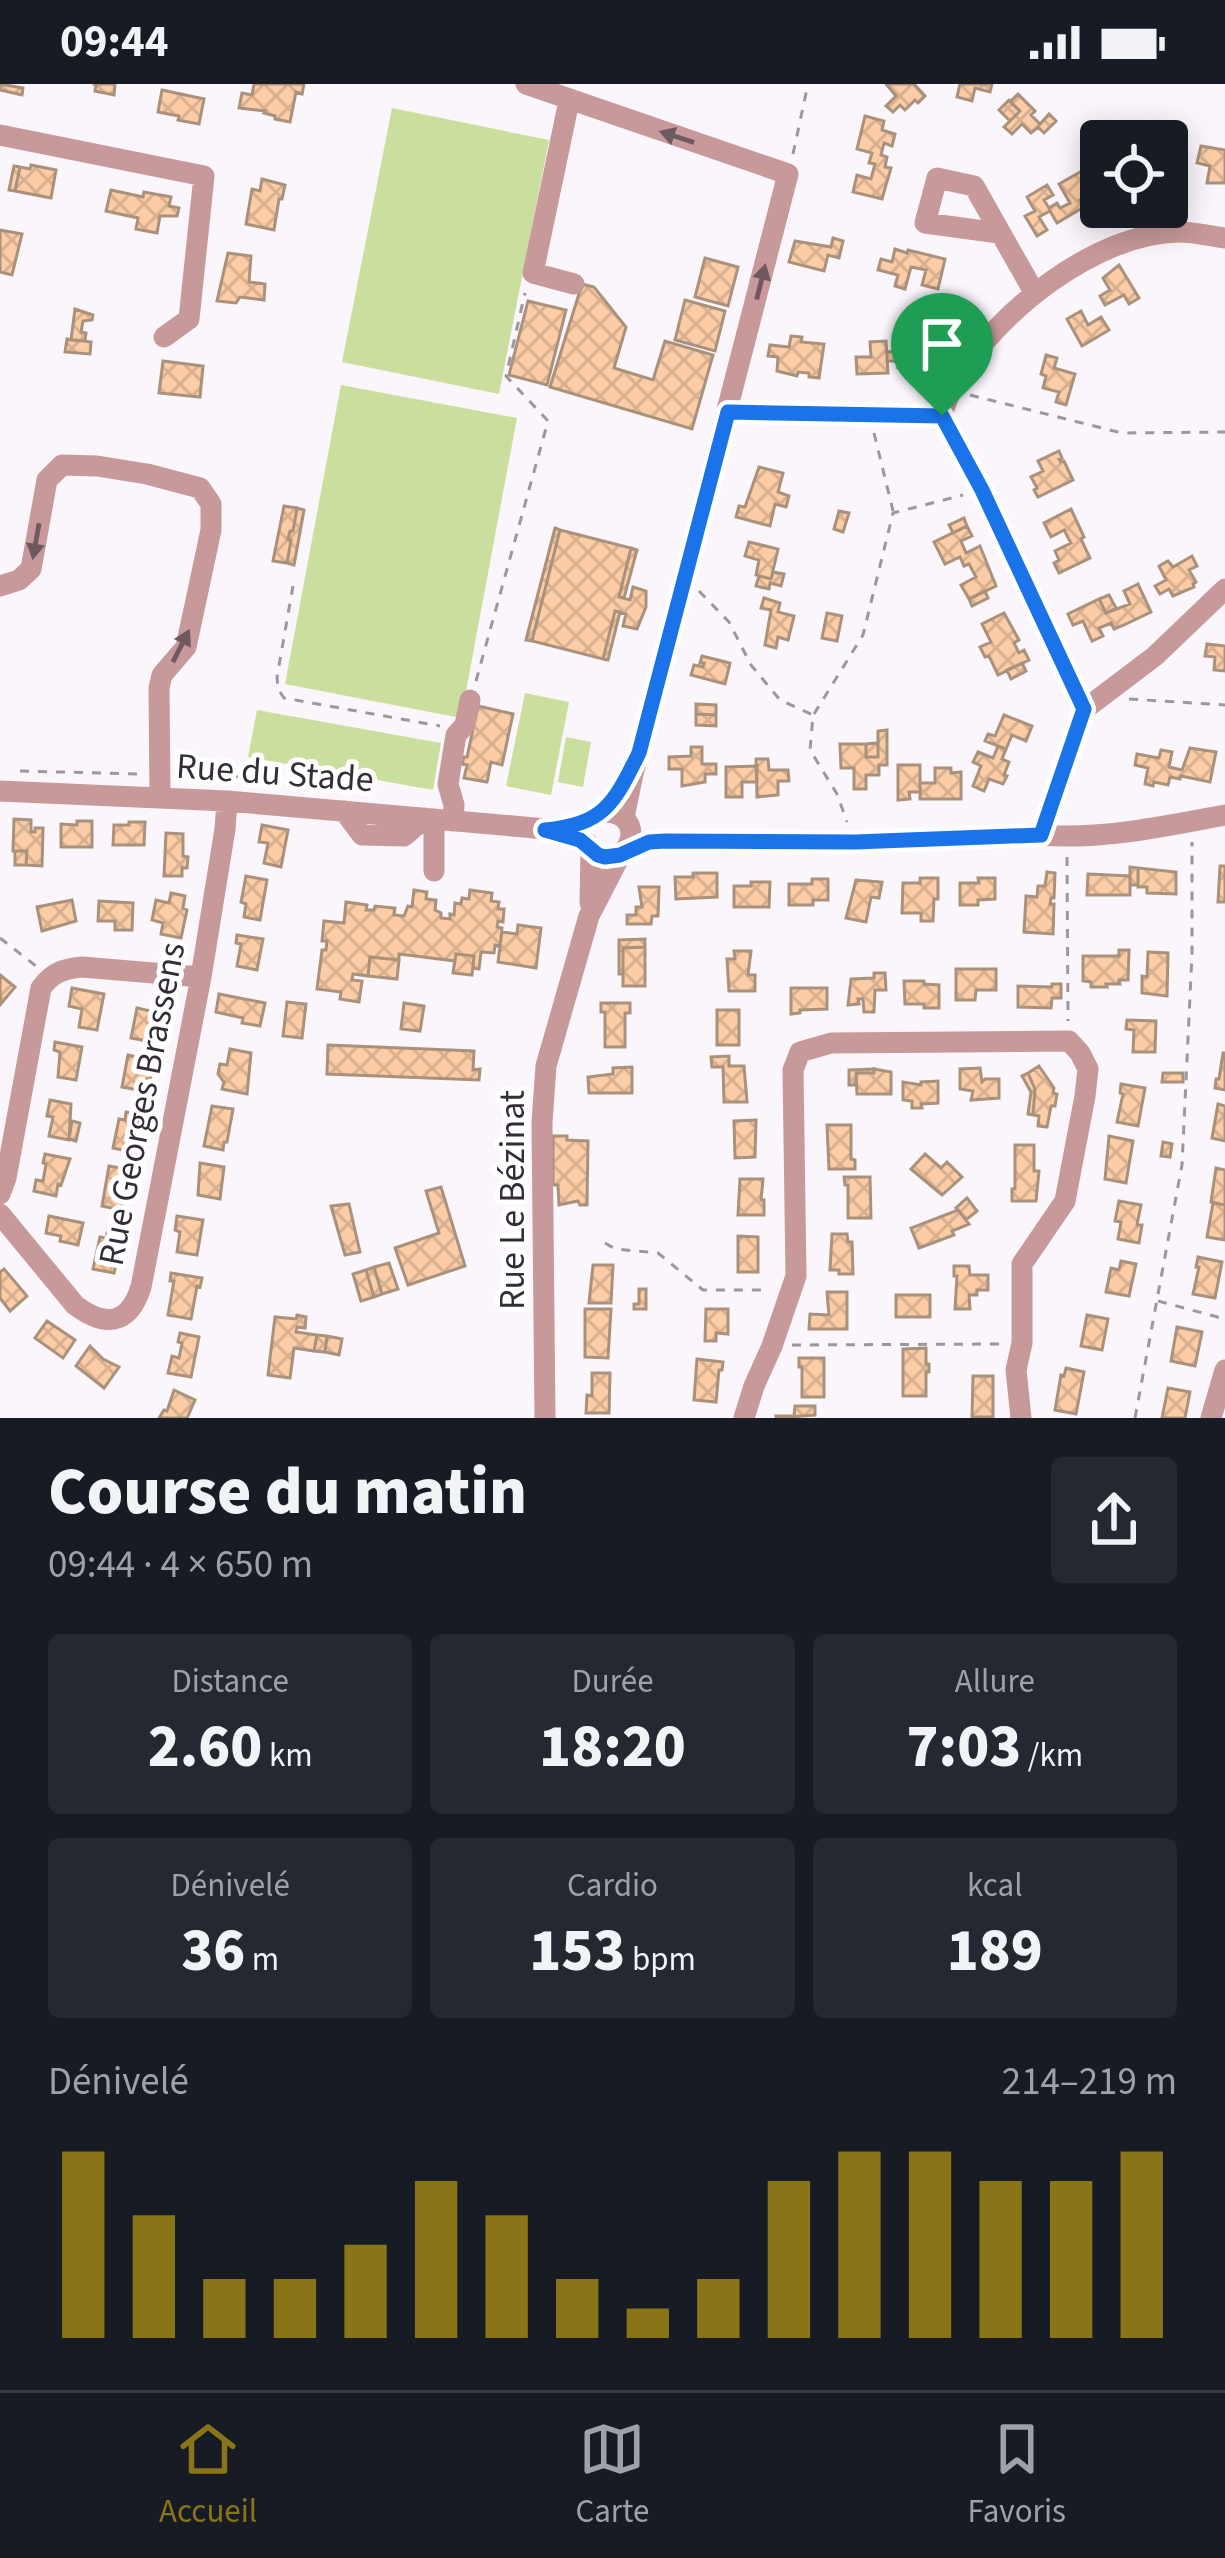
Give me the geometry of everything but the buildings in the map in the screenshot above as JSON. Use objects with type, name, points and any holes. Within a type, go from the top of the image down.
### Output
[{"type":"street","points":[[526,84],[788,173],[639,753],[612,817],[586,828],[590,847],[605,857],[649,842],[687,840],[1066,837],[1225,815]]},
{"type":"street","points":[[569,100],[533,273],[574,284]]},
{"type":"street","points":[[0,135],[204,176],[189,319],[164,337]]},
{"type":"street","points":[[1091,703],[942,416],[951,391],[976,352],[1034,292],[1069,269],[1124,242],[1178,232],[1225,238]]},
{"type":"street","points":[[999,233],[1034,292]]},
{"type":"street","points":[[730,401],[942,416]]},
{"type":"street","points":[[0,586],[19,580],[31,568],[47,480],[62,465],[147,474],[200,488],[212,503],[211,530],[186,647],[162,675],[159,688],[160,798]]},
{"type":"street","points":[[1041,835],[1091,703],[1155,656],[1225,590]]},
{"type":"street","points":[[434,871],[437,819],[454,805],[448,784],[456,735],[465,725],[470,700]]},
{"type":"street","name":"Rue du Stade","points":[[0,791],[227,801],[545,830],[612,817]]},
{"type":"street","name":"Rue Georges Brassens","points":[[0,1214],[84,1312],[108,1321],[130,1310],[142,1287],[201,977],[227,801]]},
{"type":"street","points":[[612,817],[687,840]]},
{"type":"street","points":[[612,817],[632,836],[624,852]]},
{"type":"street","name":"Rue du Stade","points":[[545,830],[590,847]]},
{"type":"street","name":"Rue Le Bézinat","points":[[589,916],[590,847]]},
{"type":"street","name":"Rue Le Bézinat","points":[[545,1418],[542,1123],[546,1066],[589,916],[624,852]]},
{"type":"street","points":[[0,1194],[41,988],[50,977],[82,967],[201,977]]},
{"type":"street","points":[[745,1418],[796,1276],[793,1070],[800,1052],[831,1043],[1069,1040],[1088,1070],[1085,1096],[1065,1201],[1022,1264],[1022,1343],[1016,1370],[1022,1418]]},
{"type":"street","points":[[1211,1418],[1225,1370]]},
{"type":"path","points":[[788,173],[808,84]]},
{"type":"path","points":[[470,700],[548,421],[506,376],[533,273]]},
{"type":"path","points":[[951,391],[1122,434],[1225,432]]},
{"type":"path","points":[[855,842],[836,794],[810,751],[814,715],[863,635],[893,513],[869,414]]},
{"type":"path","points":[[893,513],[982,490]]},
{"type":"path","points":[[685,576],[729,622],[751,665],[780,700],[814,715]]},
{"type":"path","points":[[293,586],[278,676],[284,698],[460,730]]},
{"type":"path","points":[[1091,703],[1225,705]]},
{"type":"path","points":[[1135,1418],[1182,1165],[1192,954],[1192,821]]},
{"type":"path","points":[[1066,837],[1069,1040]]},
{"type":"path","points":[[0,938],[50,977]]},
{"type":"path","points":[[605,1243],[615,1249],[658,1253],[703,1290],[790,1291]]},
{"type":"path","points":[[1157,1301],[1225,1318]]},
{"type":"path","points":[[772,1346],[1022,1343]]},
{"type":"green space","points":[[392,108],[549,140],[499,394],[342,362]]},
{"type":"green space","points":[[341,385],[517,418],[461,718],[285,684]]},
{"type":"green space","points":[[525,693],[569,702],[551,795],[506,786]]},
{"type":"green space","points":[[257,710],[441,743],[433,790],[248,757]]},
{"type":"green space","points":[[566,737],[591,742],[583,787],[558,782]]},
{"type":"route","points":[[728,412],[942,416],[982,490],[1084,709],[1041,835],[855,842],[665,841],[605,857],[580,840],[545,830],[576,826],[602,812],[639,753],[728,412]]}]
